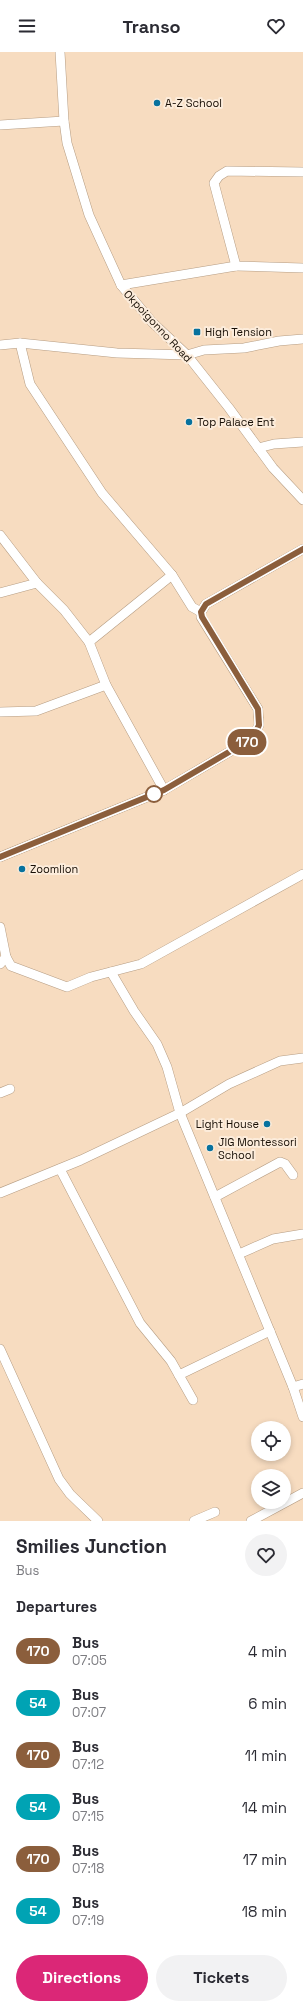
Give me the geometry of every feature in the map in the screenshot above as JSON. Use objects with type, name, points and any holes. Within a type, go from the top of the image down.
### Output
[{"type":"street","name":"Okpoigonno Road","points":[[60,52],[64,121],[67,144],[89,215],[121,285],[152,322],[187,355],[273,468],[303,500]]},
{"type":"street","points":[[0,125],[64,121]]},
{"type":"street","points":[[236,266],[214,183],[219,176],[227,171],[303,172]]},
{"type":"street","points":[[121,285],[236,266],[303,268]]},
{"type":"street","points":[[0,345],[20,343],[117,353],[187,355],[204,350],[244,348],[278,341],[303,339]]},
{"type":"street","points":[[20,343],[30,384],[102,493],[172,575],[192,607],[201,612]]},
{"type":"street","points":[[258,448],[274,444],[303,442]]},
{"type":"street","points":[[0,535],[37,583],[64,610],[89,642],[106,685],[164,790]]},
{"type":"street","points":[[0,857],[164,790],[253,738],[259,725],[258,709],[202,617],[201,612],[206,604],[303,549]]},
{"type":"street","points":[[89,642],[172,575]]},
{"type":"street","points":[[0,593],[37,583]]},
{"type":"street","points":[[0,712],[36,711],[106,685]]},
{"type":"street","points":[[0,927],[3,961],[11,966],[67,987],[91,976],[141,964],[303,874]]},
{"type":"street","points":[[112,972],[134,1011],[157,1044],[167,1068],[180,1113],[293,1387],[303,1418]]},
{"type":"street","points":[[0,1194],[60,1169],[180,1113],[229,1084],[280,1061],[303,1058]]},
{"type":"street","points":[[0,1093],[10,1090]]},
{"type":"street","points":[[215,1197],[280,1162],[285,1164],[293,1175]]},
{"type":"street","points":[[60,1169],[140,1323],[171,1361],[193,1400]]},
{"type":"street","points":[[239,1254],[273,1239],[303,1234]]},
{"type":"street","points":[[179,1375],[270,1331]]},
{"type":"street","points":[[0,1349],[60,1479],[70,1494],[98,1521]]},
{"type":"street","points":[[293,1387],[303,1384]]},
{"type":"street","points":[[251,1521],[303,1493]]},
{"type":"street","points":[[194,1521],[215,1512]]},
{"type":"bus line","name":"170","points":[[0,857],[164,790],[253,738],[259,725],[258,709],[202,617],[201,612],[206,604],[303,549]]},
{"type":"place","name":"A-Z School","points":[[157,103]]},
{"type":"place","name":"High Tension","points":[[197,332]]},
{"type":"place","name":"Top Palace Ent","points":[[189,422]]},
{"type":"place","name":"Zoomlion","points":[[22,869]]},
{"type":"place","name":"Light House","points":[[267,1124]]},
{"type":"place","name":"JIG Montessori School","points":[[210,1148]]}]
